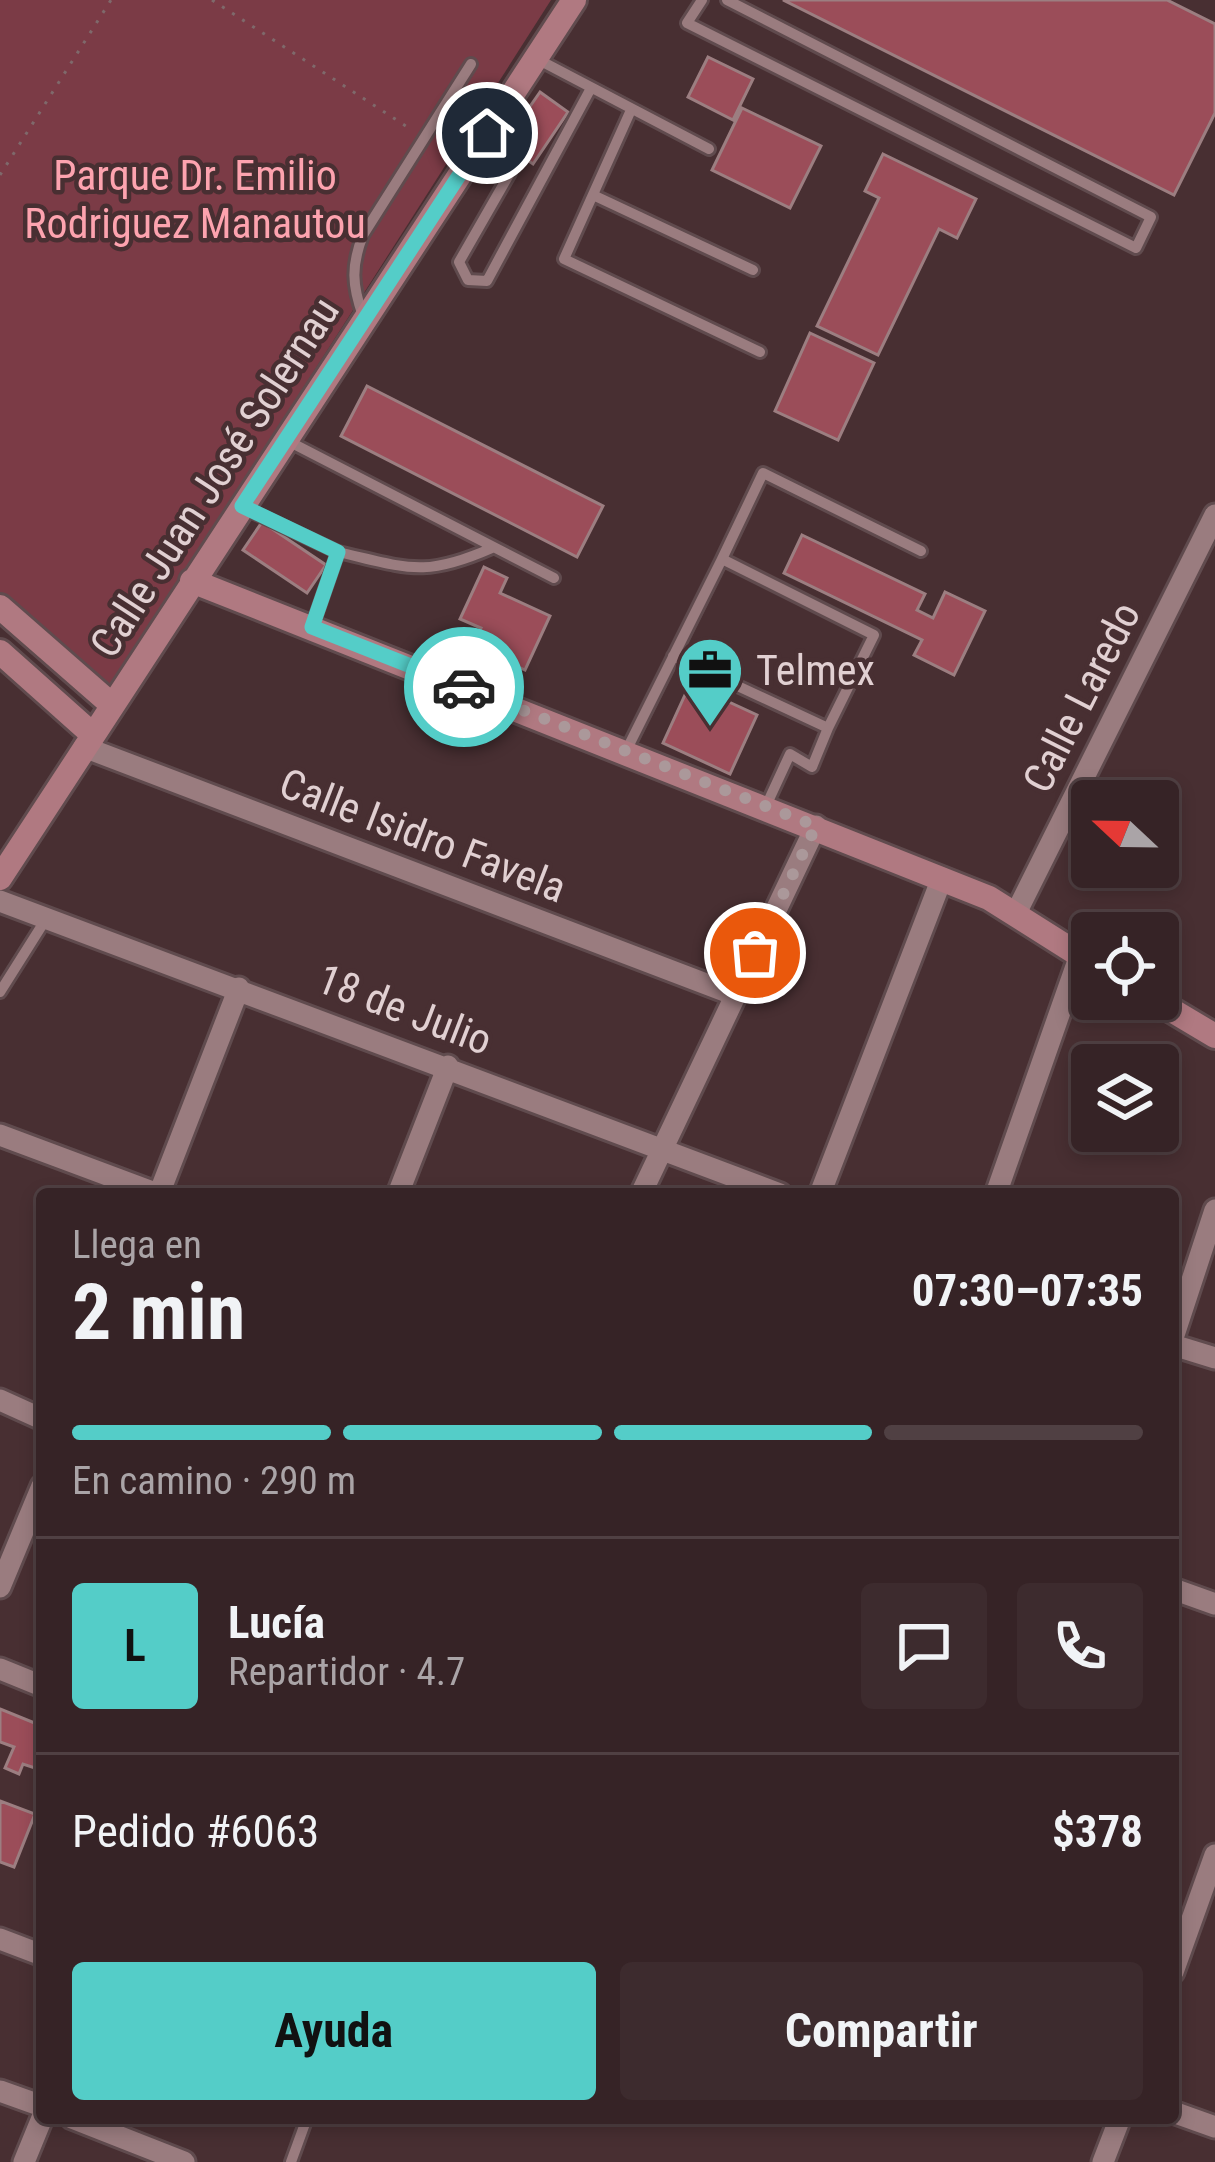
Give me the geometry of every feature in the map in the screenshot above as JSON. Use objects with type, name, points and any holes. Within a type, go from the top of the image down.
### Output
[{"type":"street","name":"Calle Juan José Solernau","points":[[0,878],[574,0]]},
{"type":"street","points":[[1214,523],[1215,556]]},
{"type":"street","name":"Calle Laredo","points":[[1016,913],[1214,523]]},
{"type":"street","points":[[192,581],[942,878],[1016,913],[1071,949]]},
{"type":"street","points":[[0,607],[112,705]]},
{"type":"street","points":[[0,652],[88,741]]},
{"type":"street","name":"Calle Isidro Favela","points":[[88,741],[735,995]]},
{"type":"street","points":[[644,1188],[816,826]]},
{"type":"street","points":[[822,1188],[942,878]]},
{"type":"street","name":"18 de Julio","points":[[0,901],[764,1188]]},
{"type":"street","points":[[160,1188],[238,988]]},
{"type":"street","points":[[998,1188],[1071,998]]},
{"type":"street","points":[[1179,1015],[1215,1036]]},
{"type":"street","points":[[400,1188],[448,1066]]},
{"type":"street","points":[[0,1135],[142,1188]]},
{"type":"street","points":[[1179,1322],[1215,1210]]},
{"type":"street","points":[[1179,1343],[1215,1358]]},
{"type":"street","points":[[0,1400],[36,1417]]},
{"type":"street","points":[[0,1587],[36,1500]]},
{"type":"street","points":[[1179,1591],[1215,1604]]},
{"type":"street","points":[[0,1669],[36,1684]]},
{"type":"street","points":[[1179,1955],[1215,1855]]},
{"type":"street","points":[[0,1939],[36,1953]]},
{"type":"street","points":[[0,2091],[36,2105]]},
{"type":"street","points":[[1179,2114],[1215,2127]]},
{"type":"street","points":[[24,2162],[40,2124]]},
{"type":"street","points":[[87,2124],[184,2162]]},
{"type":"street","points":[[1103,2162],[1118,2124]]},
{"type":"lane","points":[[684,0],[700,3],[687,23],[1136,248],[1151,217],[727,0]]},
{"type":"lane","points":[[536,58],[709,149]]},
{"type":"lane","points":[[364,319],[353,288],[353,262],[362,235],[471,64]]},
{"type":"lane","points":[[510,173],[459,262],[468,280],[487,281],[591,88]]},
{"type":"lane","points":[[631,110],[564,259],[760,352]]},
{"type":"lane","points":[[593,195],[753,270]]},
{"type":"lane","points":[[285,440],[554,578]]},
{"type":"lane","points":[[626,751],[763,473],[921,551]]},
{"type":"lane","points":[[242,506],[338,552],[429,569],[444,569],[492,548]]},
{"type":"lane","points":[[312,627],[338,552]]},
{"type":"lane","points":[[722,559],[874,635],[812,767],[790,754],[766,806]]},
{"type":"lane","points":[[674,656],[828,728]]},
{"type":"lane","points":[[0,992],[46,919]]},
{"type":"lane","points":[[0,965],[13,973]]},
{"type":"lane","points":[[292,2162],[305,2124]]},
{"type":"path","points":[[0,175],[111,0]]},
{"type":"path","points":[[212,0],[424,138]]},
{"type":"green space","name":"Parque Dr. Emilio Rodriguez Manautou","points":[[0,0],[551,0],[111,689],[0,592]]},
{"type":"building","points":[[783,0],[1167,0],[1215,24],[1215,113],[1174,195]]},
{"type":"building","points":[[708,57],[753,79],[733,120],[688,97]]},
{"type":"building","points":[[540,92],[568,112],[533,164],[504,144]]},
{"type":"building","points":[[742,108],[821,146],[790,208],[712,170]]},
{"type":"building","points":[[883,154],[976,199],[957,238],[939,229],[878,355],[817,326],[879,198],[865,191]]},
{"type":"building","points":[[810,333],[874,363],[838,440],[775,411]]},
{"type":"building","points":[[367,386],[603,506],[577,557],[341,436]]},
{"type":"building","points":[[262,522],[326,565],[307,593],[243,550]]},
{"type":"building","points":[[802,535],[925,594],[917,610],[933,618],[945,592],[985,611],[954,675],[914,655],[922,640],[784,573]]},
{"type":"building","points":[[484,567],[507,578],[500,593],[550,616],[525,670],[472,646],[481,628],[460,619]]},
{"type":"building","name":"Telmex","points":[[690,684],[757,715],[730,774],[663,743]]},
{"type":"building","points":[[0,1709],[36,1724],[35,1768],[23,1764],[19,1774],[5,1768],[14,1747],[0,1742]]},
{"type":"building","points":[[0,1801],[35,1814],[14,1867],[0,1862]]},
{"type":"way so far","points":[[464,687],[816,826],[755,953]]},
{"type":"place","name":"Telmex","points":[[710,729]]},
{"type":"route","points":[[464,687],[312,627],[338,552],[242,506],[487,133]]}]
